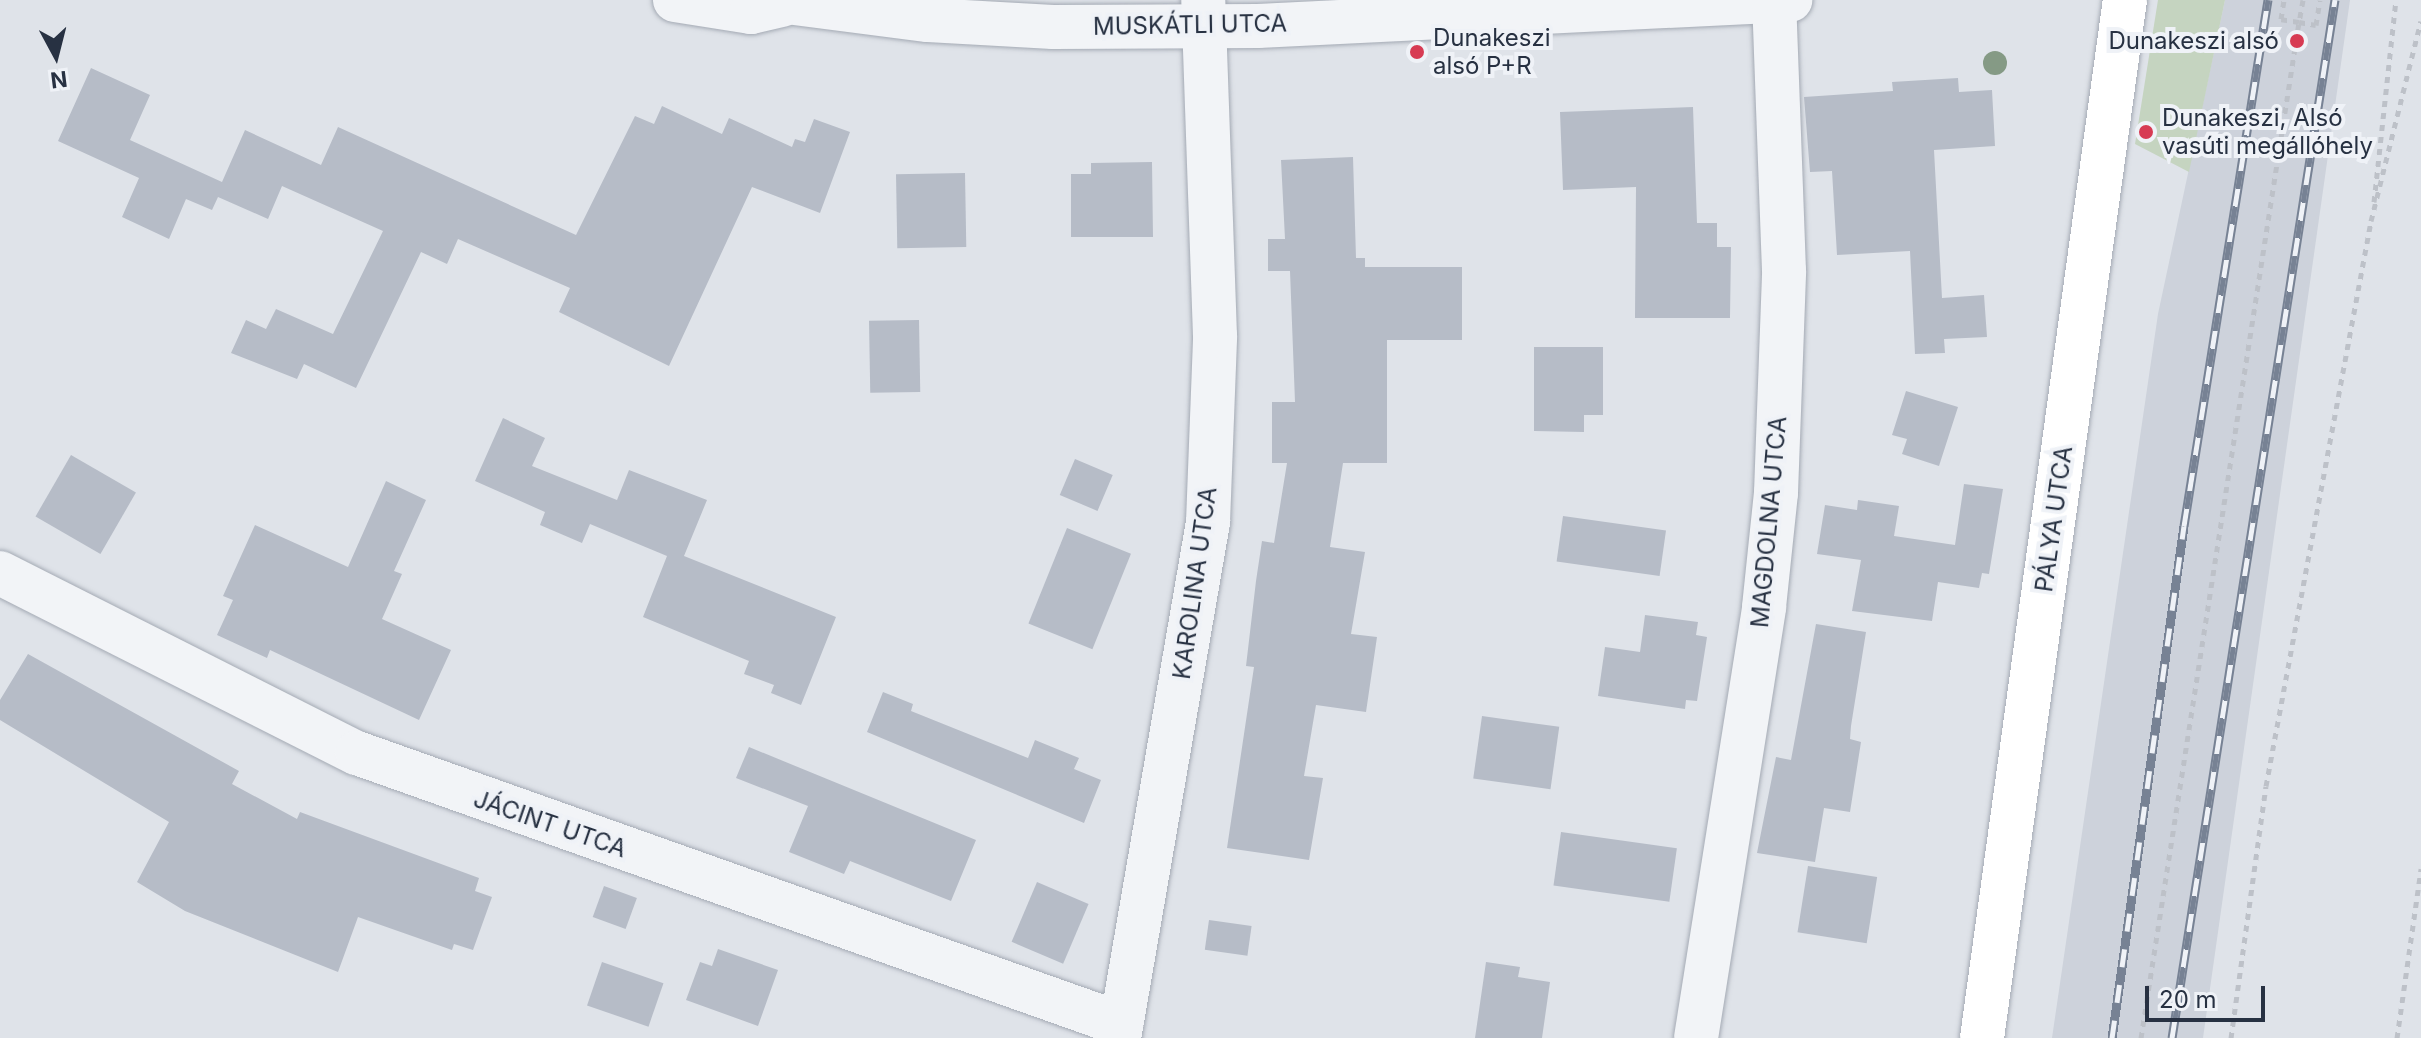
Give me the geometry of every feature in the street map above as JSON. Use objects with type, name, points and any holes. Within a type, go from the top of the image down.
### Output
[{"type":"street","name":"MUSKÁTLI UTCA","points":[[675,0],[751,12],[776,2],[1053,27],[1203,14],[1790,0]]},
{"type":"street","name":"MAGDOLNA UTCA","points":[[1696,1038],[1764,607],[1776,493],[1784,271],[1774,0]]},
{"type":"street","name":"PÁLYA UTCA","points":[[1982,1038],[2125,0]]},
{"type":"street","name":"KAROLINA UTCA","points":[[1120,1031],[1208,522],[1215,336],[1203,14]]},
{"type":"street","name":"JÁCINT UTCA","points":[[0,573],[357,753],[1120,1031]]},
{"type":"path","points":[[2284,0],[2281,19],[2316,25],[2320,0]]},
{"type":"path","points":[[2141,1038],[2303,0]]},
{"type":"path","points":[[2371,221],[2396,0]]},
{"type":"path","points":[[2231,1038],[2266,786],[2371,221],[2421,21]]},
{"type":"path","points":[[2397,1038],[2421,869]]},
{"type":"shaded area","points":[[2225,0],[2350,0],[2203,1038],[2052,1038],[2158,314]]},
{"type":"green space","points":[[2158,0],[2225,0],[2189,172],[2135,144]]},
{"type":"building","points":[[91,68],[150,95],[130,140],[222,182],[245,130],[321,165],[338,127],[576,235],[635,116],[654,124],[662,106],[722,134],[729,118],[792,147],[795,139],[805,142],[814,119],[850,132],[820,213],[752,187],[669,366],[559,312],[570,288],[458,239],[447,264],[421,252],[356,388],[304,364],[297,379],[231,353],[246,320],[266,329],[276,309],[333,334],[383,231],[282,186],[268,219],[218,197],[212,210],[186,199],[169,239],[122,217],[139,178],[58,141]]},
{"type":"building","points":[[1958,78],[1959,92],[1992,90],[1995,146],[1934,150],[1942,298],[1984,295],[1987,337],[1944,339],[1945,353],[1915,354],[1910,251],[1837,255],[1832,171],[1810,172],[1804,97],[1893,91],[1892,82]]},
{"type":"building","points":[[1693,107],[1697,223],[1717,223],[1717,247],[1731,247],[1730,318],[1635,318],[1636,187],[1563,190],[1560,112]]},
{"type":"building","points":[[1353,157],[1356,258],[1365,258],[1365,267],[1462,267],[1462,340],[1387,340],[1387,463],[1343,463],[1330,547],[1365,552],[1351,634],[1377,637],[1366,712],[1316,705],[1304,776],[1323,778],[1309,860],[1227,848],[1254,667],[1246,666],[1262,541],[1274,543],[1287,463],[1272,463],[1272,402],[1295,402],[1290,271],[1268,271],[1268,239],[1285,239],[1281,160]]},
{"type":"building","points":[[1152,162],[1153,237],[1071,237],[1071,174],[1091,174],[1091,163]]},
{"type":"building","points":[[965,173],[966,247],[897,248],[896,174]]},
{"type":"building","points":[[919,320],[920,392],[870,393],[869,321]]},
{"type":"building","points":[[1534,347],[1603,347],[1603,415],[1584,415],[1584,432],[1534,431]]},
{"type":"building","points":[[1906,391],[1958,407],[1939,466],[1902,454],[1907,439],[1892,435]]},
{"type":"building","points":[[503,418],[545,438],[532,466],[617,500],[629,470],[707,500],[684,556],[836,617],[801,705],[771,693],[774,685],[744,674],[749,661],[643,617],[667,556],[590,524],[582,543],[540,525],[545,512],[475,481]]},
{"type":"building","points":[[71,455],[136,492],[100,554],[36,516]]},
{"type":"building","points":[[1075,459],[1113,475],[1098,511],[1060,495]]},
{"type":"building","points":[[386,481],[426,500],[394,571],[402,574],[382,619],[451,650],[419,720],[270,650],[267,658],[217,635],[233,600],[223,596],[255,525],[348,567]]},
{"type":"building","points":[[1964,484],[2003,489],[1989,574],[1982,573],[1979,588],[1938,582],[1932,621],[1852,611],[1861,560],[1817,554],[1825,505],[1857,510],[1858,500],[1899,506],[1894,536],[1955,545]]},
{"type":"building","points":[[1563,516],[1666,530],[1660,576],[1557,562]]},
{"type":"building","points":[[1067,528],[1131,554],[1092,649],[1028,623]]},
{"type":"building","points":[[1645,615],[1698,622],[1696,635],[1707,637],[1697,701],[1686,700],[1685,709],[1598,696],[1605,647],[1640,652]]},
{"type":"building","points":[[1816,624],[1866,632],[1851,726],[1850,739],[1861,742],[1850,812],[1824,808],[1815,862],[1757,853],[1776,757],[1791,760]]},
{"type":"building","points":[[28,654],[239,771],[232,784],[297,819],[300,812],[479,878],[475,891],[492,897],[473,950],[454,944],[452,950],[358,917],[338,972],[185,911],[137,882],[169,822],[0,720],[0,700]]},
{"type":"building","points":[[883,692],[913,704],[911,711],[1028,758],[1035,740],[1079,758],[1074,769],[1101,780],[1084,823],[867,732]]},
{"type":"building","points":[[1482,716],[1559,727],[1550,789],[1473,778]]},
{"type":"building","points":[[749,747],[976,840],[951,901],[850,861],[844,874],[789,852],[808,806],[736,778]]},
{"type":"building","points":[[1561,832],[1677,848],[1669,902],[1553,885]]},
{"type":"building","points":[[1808,866],[1877,877],[1867,943],[1798,932]]},
{"type":"building","points":[[1037,882],[1089,904],[1063,964],[1012,942]]},
{"type":"building","points":[[604,886],[637,898],[626,929],[593,917]]},
{"type":"building","points":[[1209,920],[1252,926],[1247,956],[1205,950]]},
{"type":"building","points":[[718,949],[778,970],[758,1026],[686,1000],[700,962],[712,966]]},
{"type":"building","points":[[602,962],[663,983],[648,1027],[587,1005]]},
{"type":"building","points":[[1486,962],[1520,967],[1518,977],[1550,982],[1542,1038],[1475,1038]]},
{"type":"railway","points":[[2112,1038],[2184,526],[2268,0]]},
{"type":"railway","points":[[2172,1038],[2335,0]]},
{"type":"place","name":"Dunakeszi alsó","points":[[2297,41]]},
{"type":"place","name":"Dunakeszi alsó P+R","points":[[1417,52]]},
{"type":"place","name":"Dunakeszi, Alsó vasúti megállóhely","points":[[2146,132]]}]
